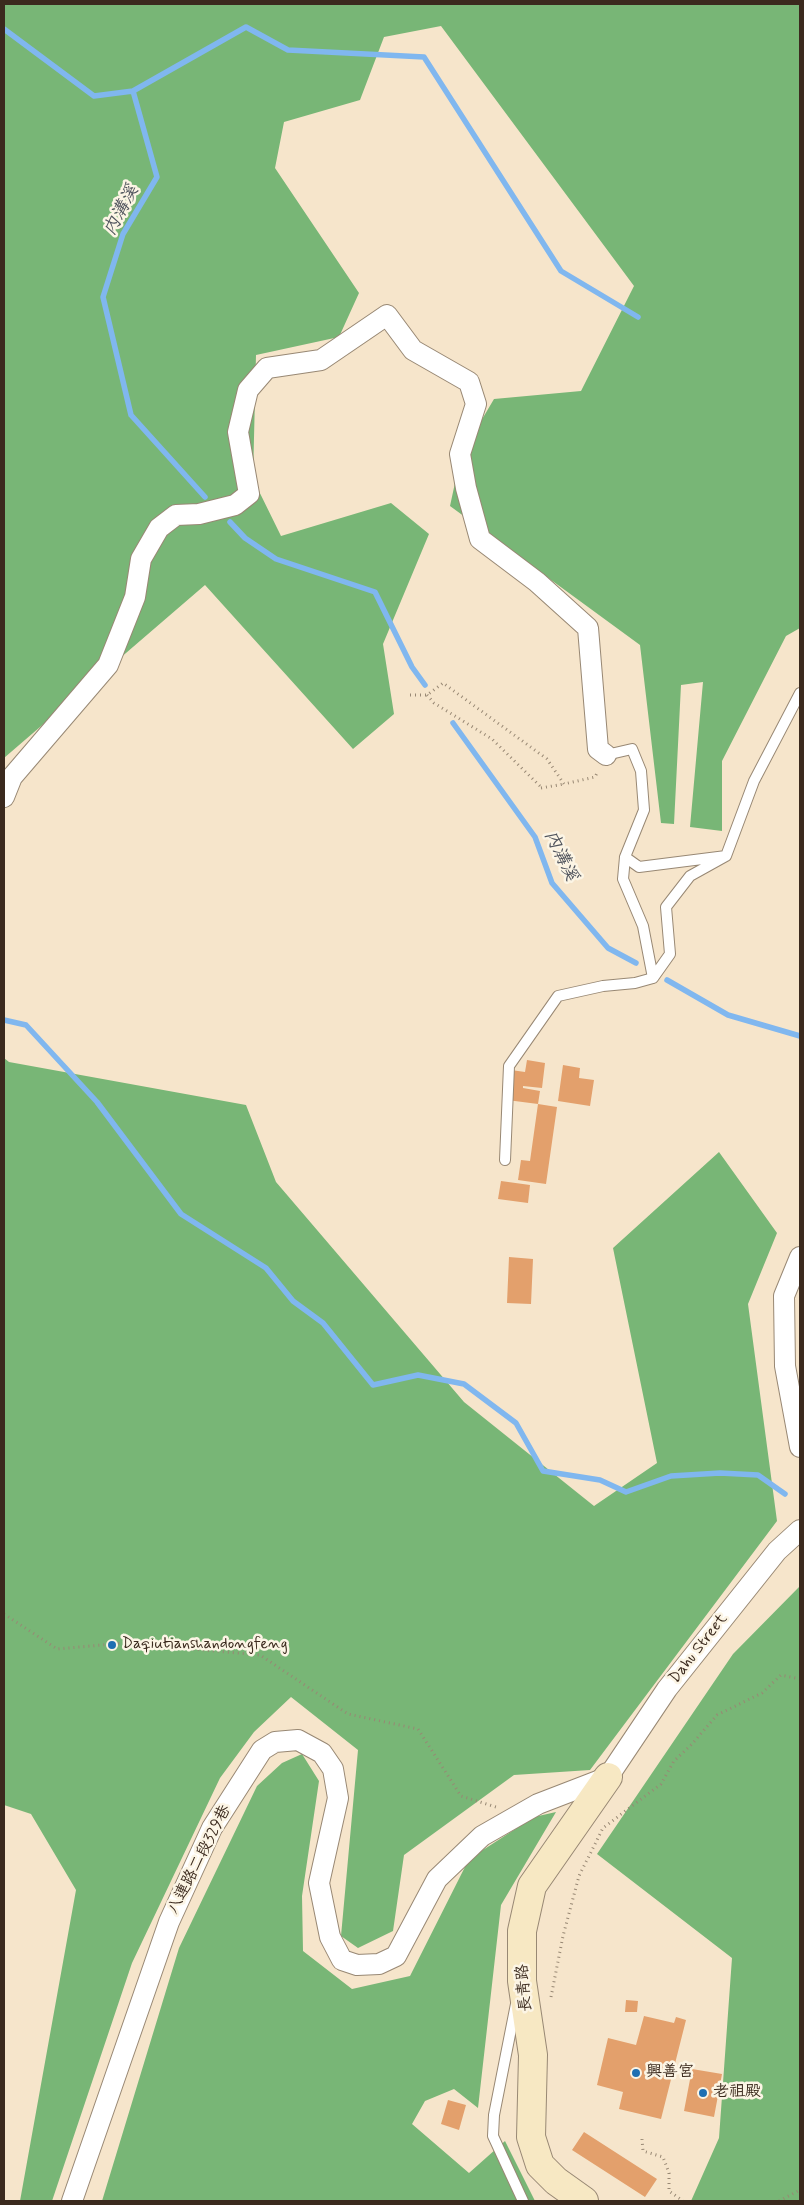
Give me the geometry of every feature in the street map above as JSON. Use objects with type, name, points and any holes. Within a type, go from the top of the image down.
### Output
[{"type":"street","points":[[4,797],[12,777],[108,664],[135,597],[141,559],[159,528],[176,515],[200,514],[236,505],[249,494],[238,432],[248,390],[267,368],[321,360],[387,315],[413,350],[469,382],[476,404],[460,454],[466,488],[480,539],[537,582],[588,628],[598,749],[606,755]]},
{"type":"street","points":[[800,1257],[784,1296],[784,1366],[800,1447]]},
{"type":"street","name":"Dahu Street","points":[[608,1777],[667,1690],[777,1551],[800,1530]]},
{"type":"street","name":"八連路二段329巷","points":[[72,2201],[169,1922],[212,1828],[262,1750],[275,1742],[298,1740],[322,1753],[333,1768],[338,1798],[319,1883],[330,1937],[342,1960],[356,1965],[379,1964],[396,1956],[437,1879],[482,1836],[538,1804],[608,1777]]},
{"type":"street","name":"長青路","points":[[584,2201],[556,2181],[540,2165],[531,2137],[533,2055],[522,1981],[522,1931],[532,1886],[608,1777]]},
{"type":"lane","points":[[504,1160],[509,1066],[558,996],[603,986],[635,983],[652,978],[670,954],[666,907],[690,876],[726,856],[754,781],[800,693]]},
{"type":"lane","points":[[606,755],[632,749],[641,770],[644,810],[624,857],[623,879],[643,926],[652,978]]},
{"type":"lane","points":[[624,857],[639,867],[726,856]]},
{"type":"lane","points":[[522,1981],[494,2116],[493,2136],[523,2201]]},
{"type":"path","points":[[410,695],[427,695],[443,683],[547,759],[564,784]]},
{"type":"path","points":[[427,695],[434,703],[492,739],[541,788],[595,777],[606,755]]},
{"type":"path","points":[[4,1614],[57,1649],[124,1643],[260,1656],[348,1714],[418,1729],[461,1796],[521,1814]]},
{"type":"path","points":[[551,1997],[563,1936],[579,1876],[603,1828],[660,1784],[674,1761],[692,1744],[717,1715],[762,1693],[781,1675],[800,1679]]},
{"type":"path","points":[[642,2139],[643,2151],[663,2157],[669,2173],[669,2191],[683,2201]]},
{"type":"path","points":[[779,2201],[800,2190]]},
{"type":"green space","points":[[4,4],[800,4],[800,628],[786,636],[722,761],[722,831],[690,827],[703,682],[681,685],[674,824],[661,823],[640,645],[450,506],[461,455],[494,399],[581,391],[634,286],[441,26],[384,37],[360,100],[284,122],[275,168],[359,293],[339,337],[256,355],[253,479],[281,536],[391,503],[429,534],[383,644],[394,714],[353,749],[205,585],[4,758]]},
{"type":"green space","points":[[4,1058],[9,1062],[246,1105],[276,1182],[464,1402],[594,1506],[657,1463],[613,1248],[719,1152],[777,1233],[748,1304],[777,1521],[590,1770],[514,1775],[404,1855],[393,1931],[358,1948],[341,1936],[358,1750],[291,1697],[254,1732],[220,1778],[132,1963],[52,2201],[20,2201],[76,1890],[31,1814],[4,1805]]},
{"type":"green space","points":[[800,1586],[800,2201],[691,2201],[719,2138],[732,1958],[597,1854],[733,1654]]},
{"type":"green space","points":[[302,1754],[319,1781],[302,1896],[303,1951],[352,1989],[410,1976],[469,1859],[534,1817],[556,1812],[501,1905],[478,2108],[454,2089],[425,2101],[412,2124],[469,2173],[505,2141],[535,2201],[102,2201],[179,1948],[257,1786],[282,1763]]},
{"type":"building","points":[[527,1060],[545,1063],[542,1088],[523,1086],[523,1088],[540,1091],[538,1104],[507,1100],[511,1070],[525,1072]]},
{"type":"building","points":[[563,1065],[580,1068],[579,1078],[594,1080],[590,1106],[558,1101]]},
{"type":"building","points":[[538,1104],[557,1107],[546,1184],[518,1180],[521,1160],[530,1161]]},
{"type":"building","points":[[501,1181],[530,1185],[528,1203],[498,1199]]},
{"type":"building","points":[[509,1257],[533,1259],[531,1304],[507,1303]]},
{"type":"building","points":[[626,2000],[638,2001],[637,2012],[625,2012]]},
{"type":"building","name":"興善宮","points":[[644,2016],[674,2023],[676,2017],[686,2020],[661,2119],[619,2109],[623,2092],[597,2085],[608,2038],[636,2045]]},
{"type":"building","name":"老祖殿","points":[[692,2069],[722,2074],[714,2117],[684,2111]]},
{"type":"building","points":[[448,2100],[466,2105],[459,2130],[441,2124]]},
{"type":"building","points":[[584,2132],[657,2179],[645,2197],[572,2150]]},
{"type":"waterway","points":[[4,29],[94,96],[133,91],[246,27],[288,50],[424,57],[561,271],[638,317]]},
{"type":"waterway","name":"內溝溪","points":[[133,91],[157,177],[123,234],[103,297],[131,415],[205,497]]},
{"type":"waterway","name":"內溝溪","points":[[230,522],[245,538],[276,559],[375,592],[412,667],[425,685]]},
{"type":"waterway","name":"內溝溪","points":[[453,723],[535,837],[552,883],[608,948],[636,963]]},
{"type":"waterway","name":"內溝溪","points":[[667,980],[728,1015],[800,1036]]},
{"type":"waterway","points":[[4,1020],[26,1025],[97,1102],[181,1214],[266,1268],[293,1301],[323,1323],[373,1385],[418,1375],[464,1384],[516,1423],[543,1471],[600,1480],[626,1492],[671,1476],[720,1473],[758,1475],[785,1494]]},
{"type":"place","name":"Daqiutianshandongfeng","points":[[112,1645]]},
{"type":"place","name":"興善宮","points":[[636,2073]]},
{"type":"place","name":"老祖殿","points":[[703,2093]]}]
